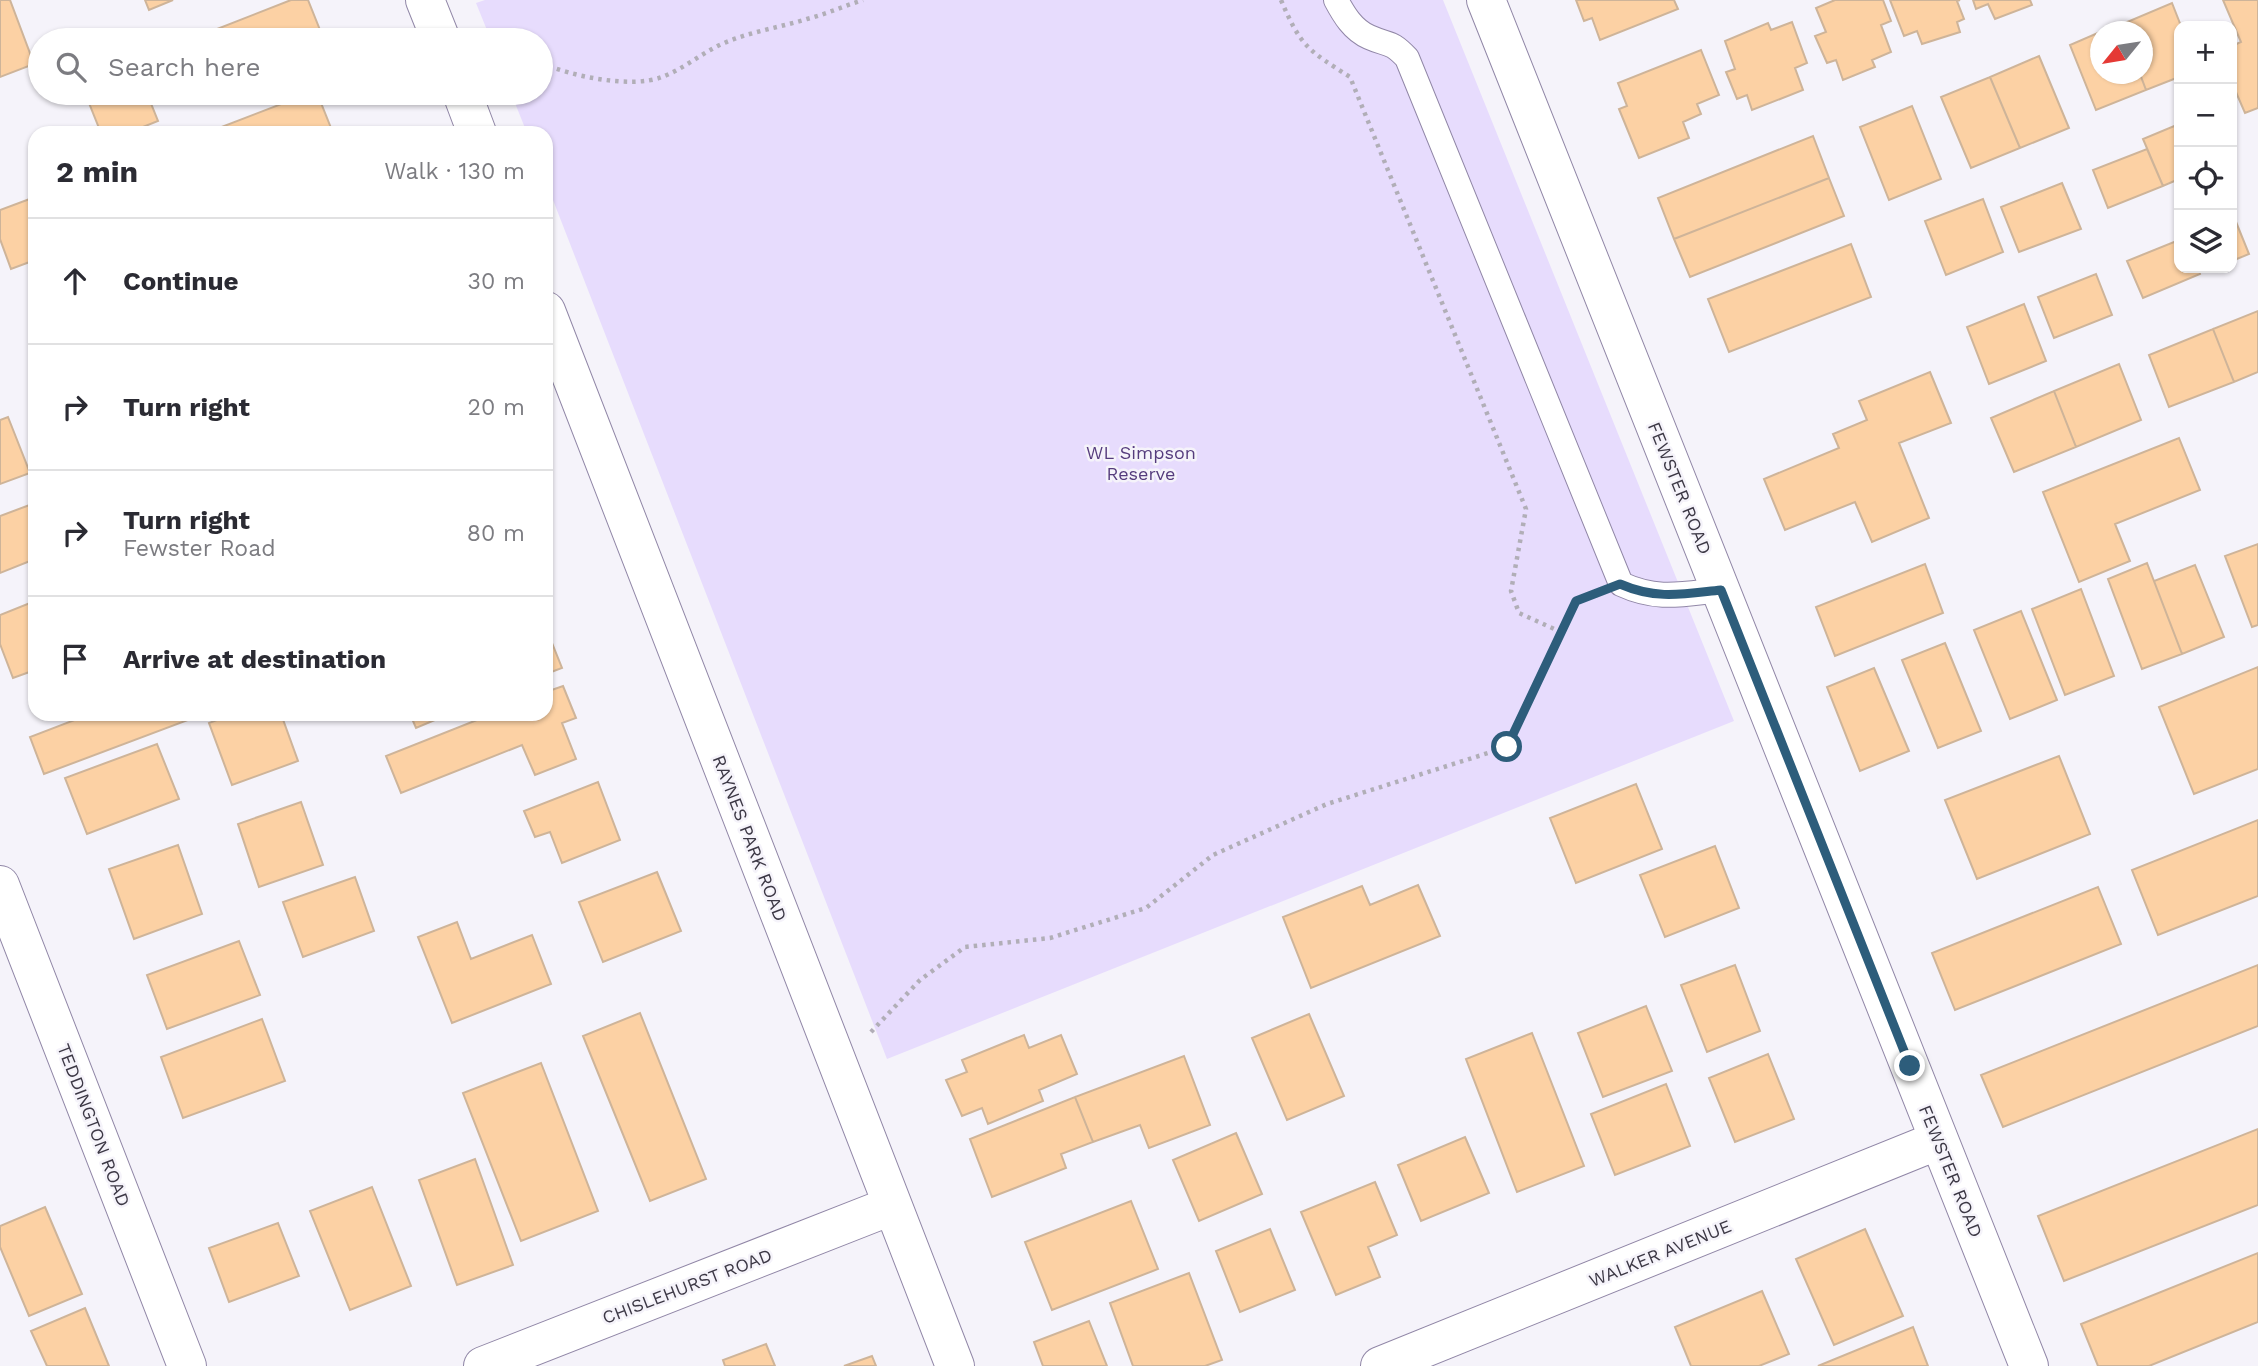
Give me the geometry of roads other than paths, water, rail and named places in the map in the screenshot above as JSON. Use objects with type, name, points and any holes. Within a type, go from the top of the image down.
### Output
[{"type":"street","points":[[425,0],[436,28]]},
{"type":"street","name":"FEWSTER ROAD","points":[[1486,0],[2029,1366]]},
{"type":"street","points":[[466,105],[474,126]]},
{"type":"street","name":"RAYNES PARK ROAD","points":[[553,329],[955,1366]]},
{"type":"street","name":"TEDDINGTON ROAD","points":[[0,885],[187,1366]]},
{"type":"street","name":"WALKER AVENUE","points":[[1380,1366],[1939,1140]]},
{"type":"street","name":"CHISLEHURST ROAD","points":[[483,1366],[891,1206]]},
{"type":"lane","points":[[1336,0],[1355,28],[1370,37],[1393,44],[1407,58],[1620,584],[1640,593],[1666,597],[1721,590]]},
{"type":"park label","name":"WL Simpson Reserve","points":[[1141,462]]}]
